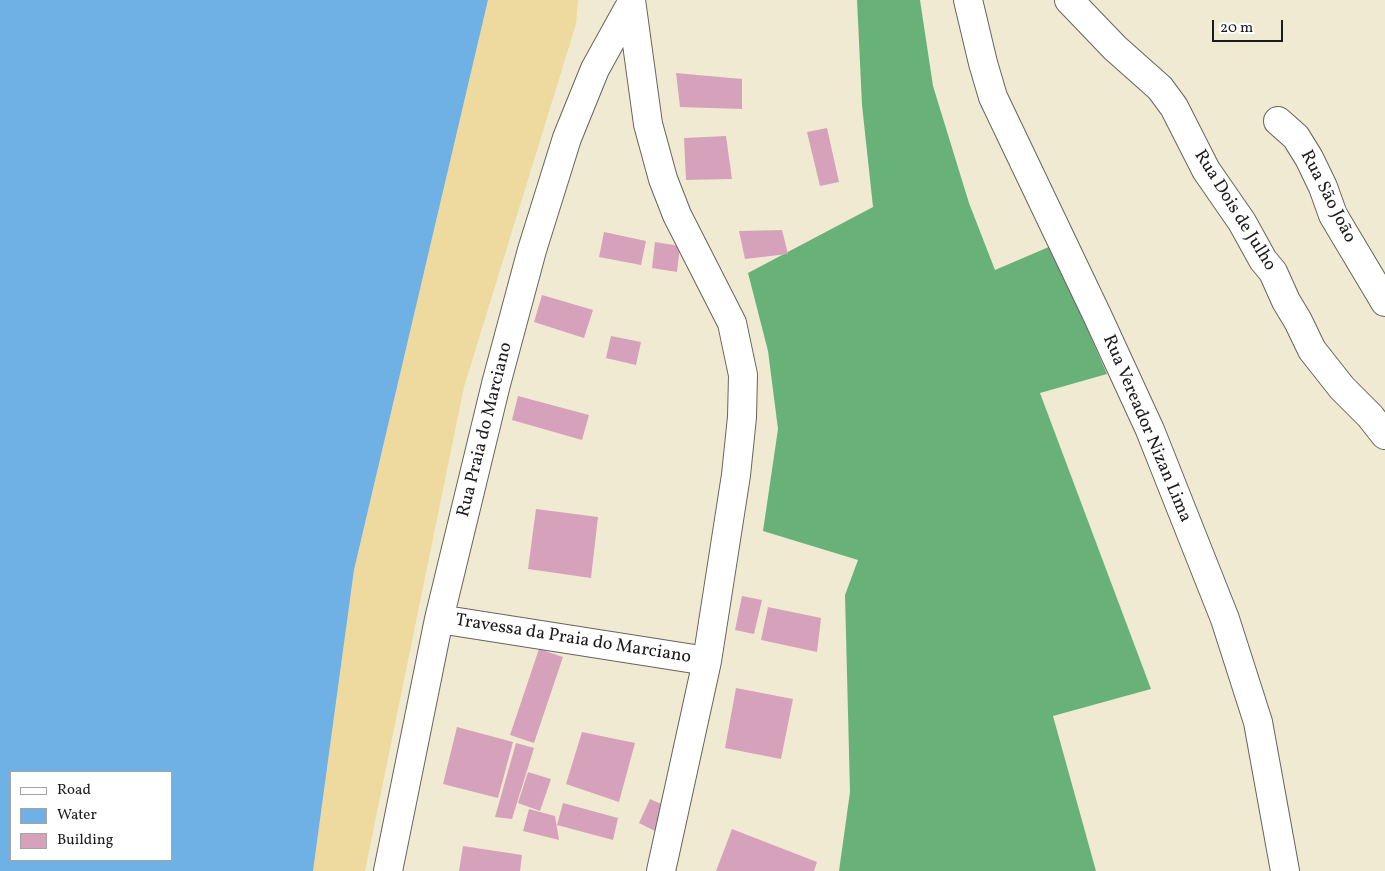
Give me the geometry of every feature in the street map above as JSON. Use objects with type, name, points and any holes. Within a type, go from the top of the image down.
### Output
[{"type":"street","name":"Rua Vereador Nizan Lima","points":[[968,0],[993,97],[1150,430],[1225,619],[1258,722],[1285,871]]},
{"type":"street","name":"Rua Dois de Julho","points":[[1069,0],[1115,48],[1160,88],[1174,107],[1206,170],[1242,222],[1273,272],[1286,302],[1298,321],[1312,350],[1342,388],[1370,416],[1385,435]]},
{"type":"street","name":"Rua Praia do Marciano","points":[[388,871],[439,619],[496,384],[532,250],[567,138],[595,69],[631,2]]},
{"type":"street","points":[[631,2],[648,124],[663,179],[677,215],[732,323],[743,375],[742,417],[736,475],[707,661],[662,871]]},
{"type":"street","name":"Rua São João","points":[[1278,121],[1296,137],[1309,158],[1323,187],[1333,215],[1385,302]]},
{"type":"street","name":"Travessa da Praia do Marciano","points":[[439,619],[707,661]]},
{"type":"green space","points":[[857,0],[920,0],[933,86],[969,203],[995,270],[1051,246],[1107,374],[1040,393],[1151,689],[1053,716],[1096,871],[839,871],[850,792],[845,595],[858,560],[763,531],[778,429],[768,351],[748,273],[873,207],[862,105]]},
{"type":"sand","points":[[488,0],[578,0],[576,24],[464,387],[365,871],[313,871],[354,570]]},
{"type":"water","points":[[0,0],[488,0],[354,570],[313,871],[0,871]]},
{"type":"building","points":[[676,73],[742,79],[742,109],[680,107]]},
{"type":"building","points":[[827,128],[839,182],[820,186],[807,132]]},
{"type":"building","points":[[726,136],[732,179],[686,180],[684,138]]},
{"type":"building","points":[[782,230],[788,254],[745,259],[739,231]]},
{"type":"building","points":[[604,232],[646,241],[641,265],[599,257]]},
{"type":"building","points":[[655,242],[680,246],[677,272],[652,268]]},
{"type":"building","points":[[542,295],[593,310],[584,338],[534,322]]},
{"type":"building","points":[[611,336],[641,342],[636,365],[606,358]]},
{"type":"building","points":[[518,396],[589,415],[582,440],[512,420]]},
{"type":"building","points":[[536,509],[598,517],[591,578],[528,569]]},
{"type":"building","points":[[742,596],[762,600],[754,634],[735,630]]},
{"type":"building","points":[[768,607],[821,618],[817,652],[761,640]]},
{"type":"building","points":[[539,649],[563,657],[534,743],[510,735]]},
{"type":"building","points":[[736,688],[793,699],[781,759],[725,748]]},
{"type":"building","points":[[457,727],[513,742],[498,798],[443,784]]},
{"type":"building","points":[[582,732],[635,743],[619,802],[566,784]]},
{"type":"building","points":[[516,743],[534,748],[512,819],[495,817]]},
{"type":"building","points":[[528,772],[551,779],[540,811],[518,803]]},
{"type":"building","points":[[650,799],[666,806],[655,831],[639,823]]},
{"type":"building","points":[[563,803],[618,818],[613,840],[557,825]]},
{"type":"building","points":[[529,809],[555,816],[559,840],[523,831]]},
{"type":"building","points":[[732,829],[817,862],[814,871],[716,871]]},
{"type":"building","points":[[463,846],[522,855],[520,871],[459,871]]}]
